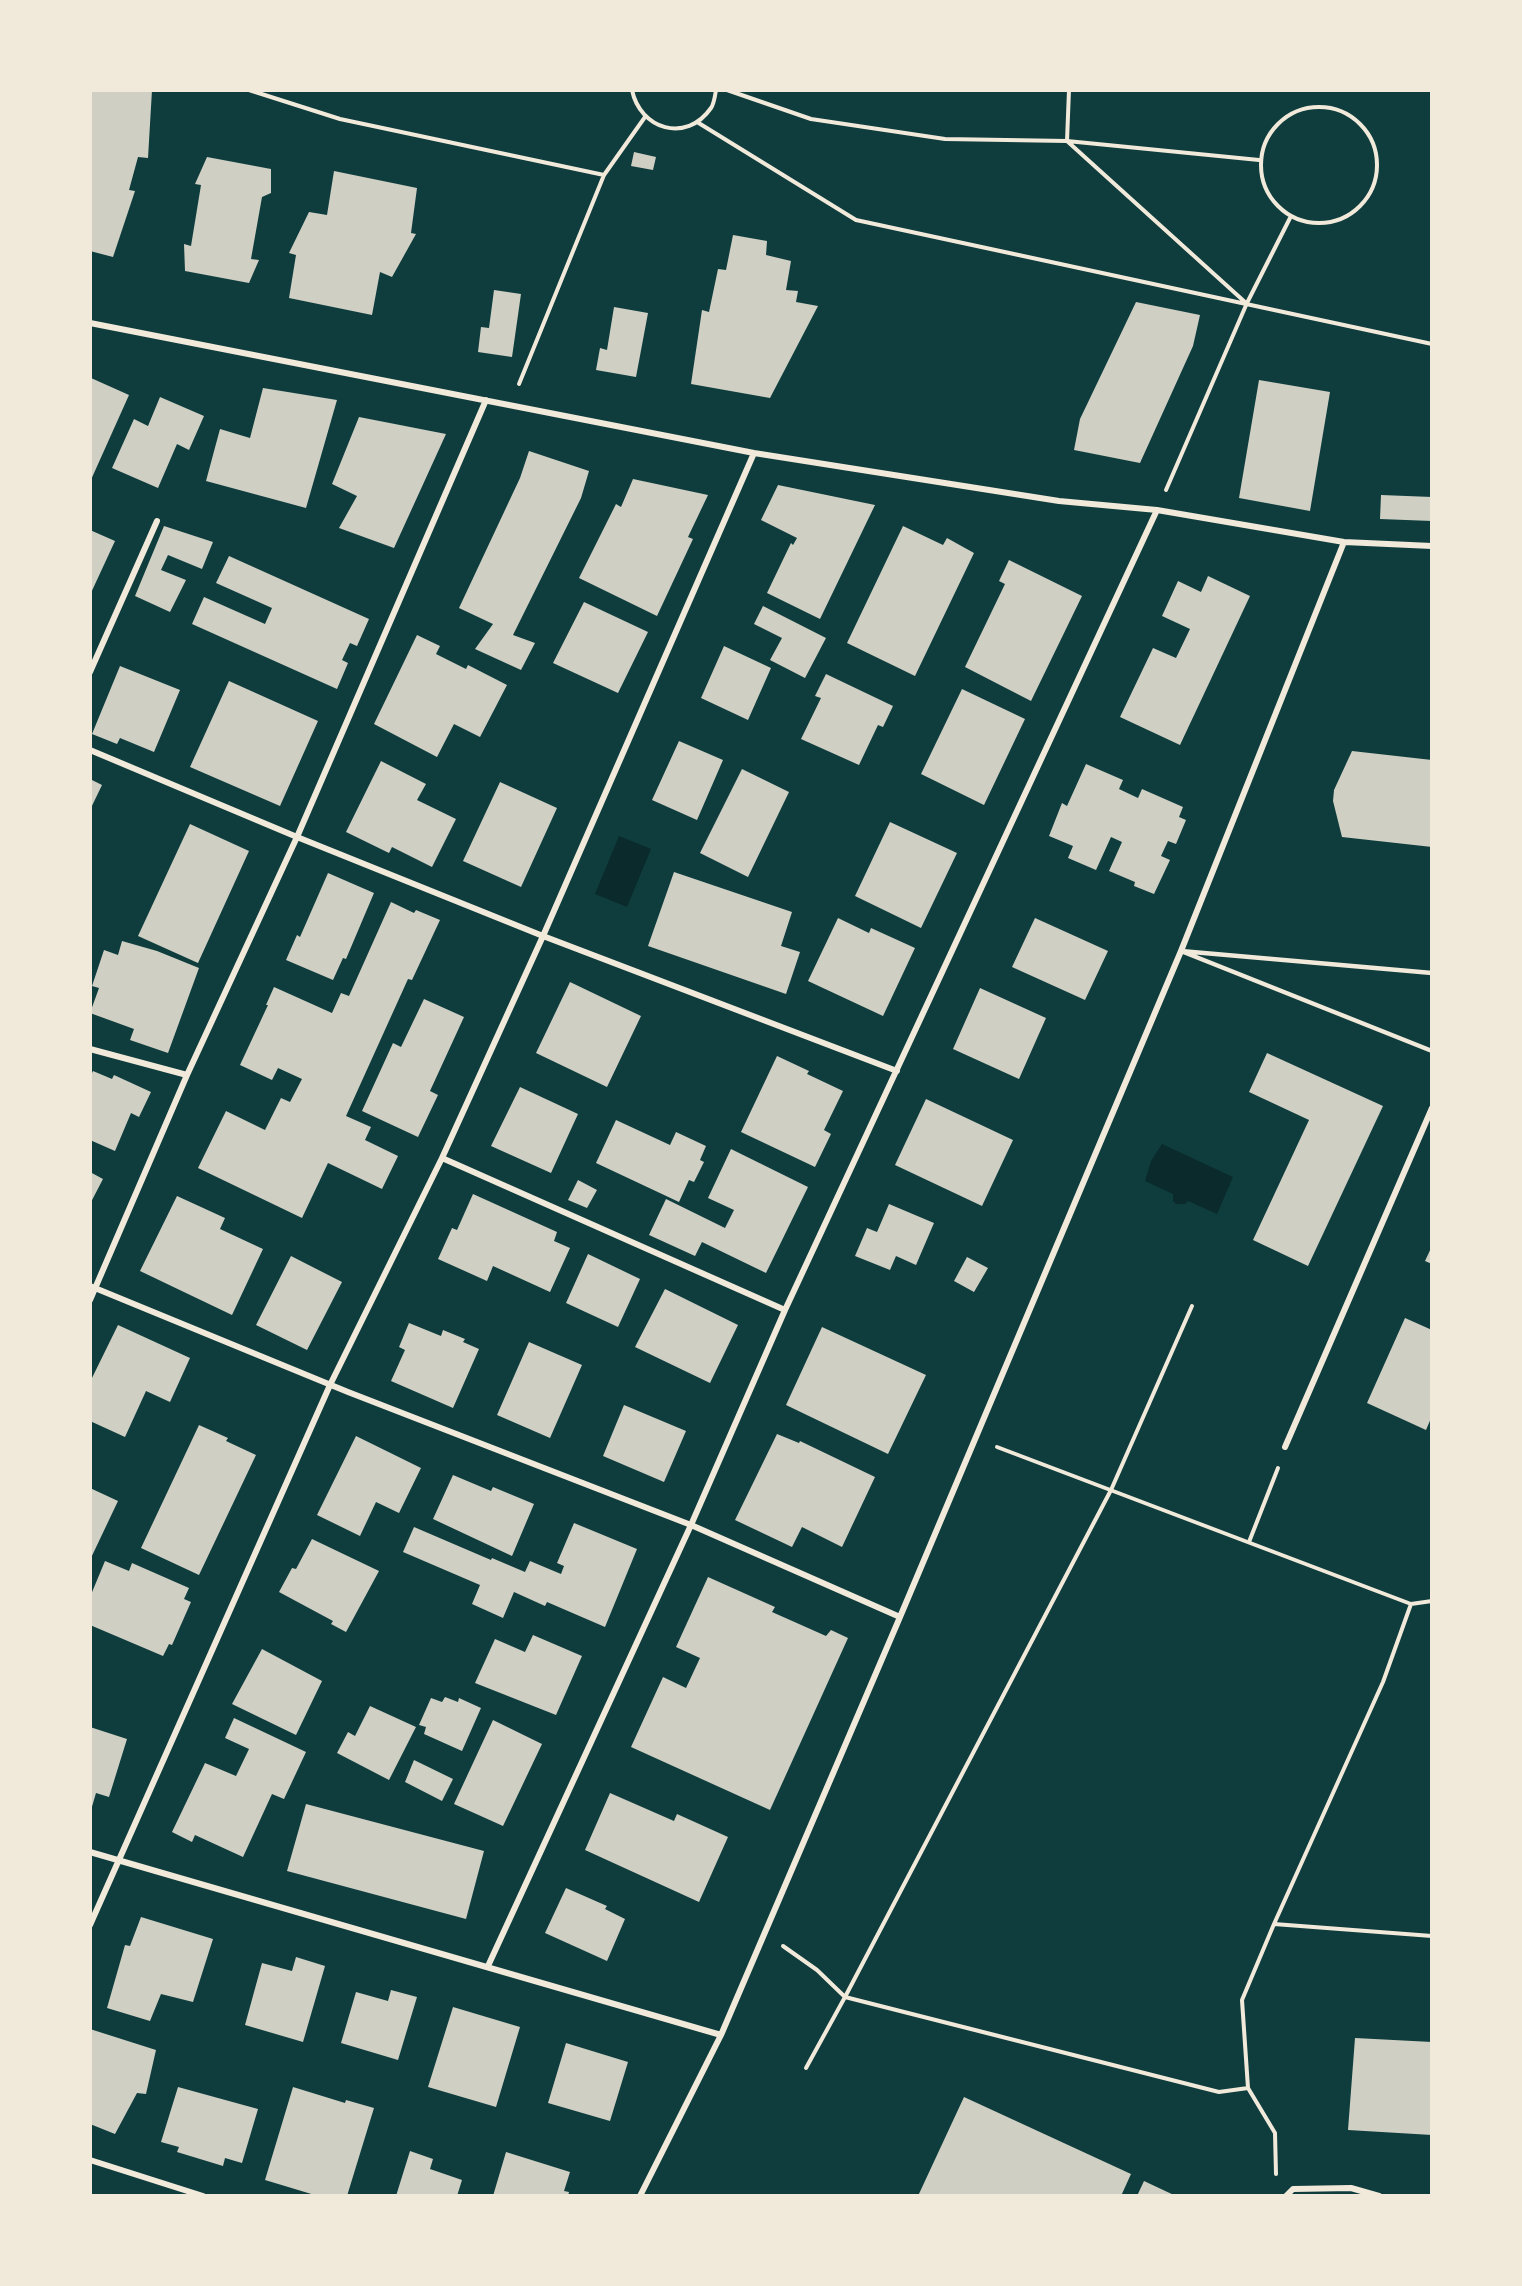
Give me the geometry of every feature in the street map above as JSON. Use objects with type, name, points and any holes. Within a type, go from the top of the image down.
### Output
[{"type":"street","points":[[90,323],[754,453],[1059,501],[1157,510],[1344,542],[1432,546]]},
{"type":"street","points":[[90,1300],[93,1287],[187,1075],[297,837],[486,400]]},
{"type":"street","points":[[90,1925],[330,1385],[442,1158],[543,936],[754,453]]},
{"type":"street","points":[[488,1966],[691,1525],[785,1310],[1157,510]]},
{"type":"street","points":[[90,672],[157,521]]},
{"type":"street","points":[[640,2196],[721,2035],[976,1439],[1181,951],[1344,542]]},
{"type":"street","points":[[90,750],[297,837],[543,936],[897,1071]]},
{"type":"street","points":[[90,1049],[187,1075]]},
{"type":"street","points":[[1286,1448],[1432,1108]]},
{"type":"street","points":[[442,1158],[785,1310]]},
{"type":"street","points":[[93,1287],[330,1385],[691,1525],[900,1617]]},
{"type":"street","points":[[90,1852],[721,2035]]},
{"type":"street","points":[[90,2160],[203,2196]]},
{"type":"street","points":[[1286,2196],[1293,2189],[1351,2188],[1379,2196]]},
{"type":"lane","points":[[1181,951],[1432,973]]},
{"type":"lane","points":[[1181,951],[1432,1051]]},
{"type":"path","points":[[249,90],[340,119],[604,175]]},
{"type":"path","points":[[632,90],[634,103],[645,117],[661,127],[679,129],[697,123],[712,107],[716,90]]},
{"type":"path","points":[[728,90],[811,119],[945,139],[1066,141],[1258,160]]},
{"type":"path","points":[[1066,141],[1069,90]]},
{"type":"path","points":[[1306,106],[1344,110],[1372,136],[1378,173],[1362,207],[1328,224],[1290,218],[1266,194],[1258,160],[1273,126],[1306,106]]},
{"type":"path","points":[[513,406],[527,364],[604,175],[645,117]]},
{"type":"path","points":[[697,123],[856,220],[1432,344]]},
{"type":"path","points":[[1066,141],[1247,303]]},
{"type":"path","points":[[1157,510],[1247,303],[1290,218]]},
{"type":"path","points":[[806,2068],[1111,1490],[1192,1306]]},
{"type":"path","points":[[976,1439],[1411,1604],[1432,1601]]},
{"type":"path","points":[[1249,1542],[1286,1448]]},
{"type":"path","points":[[1276,2175],[1275,2133],[1248,2088],[1242,2000],[1383,1682],[1411,1604]]},
{"type":"path","points":[[1274,1924],[1432,1936]]},
{"type":"path","points":[[764,1932],[818,1970],[845,1997],[1219,2092],[1248,2088]]},
{"type":"water","points":[[619,836],[651,849],[627,907],[595,894]]},
{"type":"water","points":[[1162,1144],[1233,1177],[1217,1214],[1188,1201],[1185,1204],[1176,1204],[1173,1201],[1173,1194],[1145,1181],[1151,1161]]},
{"type":"building","points":[[90,90],[152,90],[148,158],[138,157],[129,190],[135,191],[113,257],[90,251]]},
{"type":"building","points":[[634,152],[656,157],[653,170],[631,166]]},
{"type":"building","points":[[207,157],[271,169],[271,193],[262,197],[251,259],[259,260],[249,283],[185,271],[184,244],[191,246],[201,185],[195,184]]},
{"type":"building","points":[[334,171],[417,188],[411,233],[416,234],[392,277],[380,272],[372,315],[289,298],[296,255],[289,253],[309,212],[327,215]]},
{"type":"building","points":[[733,235],[767,241],[766,255],[791,261],[786,290],[798,291],[796,302],[818,306],[770,398],[691,384],[702,310],[709,312],[718,269],[726,270]]},
{"type":"building","points":[[494,290],[521,294],[512,357],[478,352],[481,327],[489,328]]},
{"type":"building","points":[[1136,302],[1200,315],[1193,346],[1140,463],[1074,450],[1080,419]]},
{"type":"building","points":[[614,307],[648,313],[636,377],[596,370],[600,348],[607,350]]},
{"type":"building","points":[[91,378],[129,395],[90,482],[90,381]]},
{"type":"building","points":[[1259,380],[1330,392],[1310,511],[1239,498]]},
{"type":"building","points":[[263,388],[337,400],[306,508],[206,481],[220,429],[250,438]]},
{"type":"building","points":[[160,397],[204,416],[189,450],[177,444],[158,488],[112,468],[134,419],[148,426]]},
{"type":"building","points":[[359,417],[446,434],[394,548],[339,528],[357,496],[332,484]]},
{"type":"building","points":[[529,451],[589,471],[581,498],[513,635],[535,643],[521,670],[475,649],[493,624],[459,608],[520,478]]},
{"type":"building","points":[[633,479],[708,495],[688,537],[693,539],[657,616],[579,578],[616,504],[621,507]]},
{"type":"building","points":[[778,485],[875,505],[820,619],[767,593],[791,543],[793,545],[797,538],[761,520]]},
{"type":"building","points":[[1381,495],[1432,497],[1432,521],[1380,519]]},
{"type":"building","points":[[164,526],[213,542],[202,569],[168,555],[161,570],[186,580],[170,612],[135,596]]},
{"type":"building","points":[[903,526],[943,545],[947,538],[974,553],[915,676],[847,643]]},
{"type":"building","points":[[90,530],[115,541],[90,595]]},
{"type":"building","points":[[229,556],[369,619],[357,646],[350,643],[342,660],[348,663],[337,689],[192,624],[204,597],[265,624],[272,608],[216,583]]},
{"type":"building","points":[[1009,560],[1082,596],[1031,701],[965,667],[1005,584],[999,581]]},
{"type":"building","points":[[1208,576],[1250,596],[1180,745],[1120,717],[1153,648],[1176,658],[1190,629],[1162,616],[1178,581],[1201,592]]},
{"type":"building","points":[[584,602],[648,632],[618,693],[553,663]]},
{"type":"building","points":[[763,606],[826,638],[805,678],[770,660],[782,638],[754,624]]},
{"type":"building","points":[[417,635],[440,646],[436,654],[466,669],[468,665],[507,685],[480,737],[454,724],[437,757],[374,724]]},
{"type":"building","points":[[724,646],[771,668],[748,720],[701,698]]},
{"type":"building","points":[[120,666],[180,690],[154,752],[120,738],[117,744],[92,734]]},
{"type":"building","points":[[826,674],[893,706],[883,727],[878,725],[859,765],[801,739],[821,698],[815,696]]},
{"type":"building","points":[[229,681],[318,721],[280,806],[190,767]]},
{"type":"building","points":[[962,689],[1025,719],[984,805],[921,774]]},
{"type":"building","points":[[679,741],[723,760],[697,820],[652,800]]},
{"type":"building","points":[[1352,751],[1432,760],[1432,847],[1342,837],[1333,801],[1334,790]]},
{"type":"building","points":[[381,761],[426,784],[417,800],[456,819],[432,867],[392,847],[389,853],[346,832]]},
{"type":"building","points":[[1086,764],[1123,780],[1119,789],[1138,798],[1142,789],[1183,807],[1179,817],[1186,820],[1176,844],[1168,841],[1161,856],[1170,860],[1154,894],[1134,886],[1135,882],[1109,871],[1122,842],[1111,837],[1096,870],[1068,858],[1073,846],[1049,836],[1062,803],[1067,806]]},
{"type":"building","points":[[742,769],[789,792],[748,877],[700,853]]},
{"type":"building","points":[[90,779],[102,785],[90,810]]},
{"type":"building","points":[[500,782],[557,808],[521,887],[463,861]]},
{"type":"building","points":[[890,822],[957,853],[921,928],[855,896]]},
{"type":"building","points":[[190,824],[249,851],[198,963],[138,936]]},
{"type":"building","points":[[674,872],[792,912],[781,946],[800,952],[786,994],[648,946]]},
{"type":"building","points":[[328,873],[374,893],[346,959],[343,958],[333,980],[286,960],[297,935],[300,937]]},
{"type":"building","points":[[391,902],[414,913],[416,910],[440,920],[412,980],[408,979],[346,1116],[371,1127],[365,1140],[398,1156],[382,1189],[328,1163],[302,1218],[198,1168],[226,1111],[265,1130],[281,1098],[290,1102],[302,1079],[278,1068],[272,1080],[240,1065],[274,987],[332,1013],[341,993],[349,996]]},
{"type":"building","points":[[838,918],[869,933],[871,928],[915,948],[883,1016],[808,981]]},
{"type":"building","points":[[1035,918],[1108,951],[1085,1000],[1012,967]]},
{"type":"building","points":[[122,941],[157,951],[199,968],[168,1053],[130,1040],[134,1029],[90,1013],[99,988],[92,986],[104,950],[118,955]]},
{"type":"building","points":[[570,982],[641,1016],[607,1087],[536,1053]]},
{"type":"building","points":[[980,988],[1046,1018],[1019,1079],[953,1049]]},
{"type":"building","points":[[424,999],[464,1017],[430,1091],[438,1095],[418,1137],[362,1111],[393,1043],[401,1047]]},
{"type":"building","points":[[1267,1053],[1383,1106],[1308,1266],[1253,1240],[1309,1120],[1249,1092]]},
{"type":"building","points":[[777,1056],[809,1071],[807,1074],[843,1091],[824,1130],[831,1134],[815,1167],[741,1132]]},
{"type":"building","points":[[93,1071],[112,1079],[114,1075],[151,1092],[139,1117],[131,1113],[115,1151],[90,1140],[90,1077]]},
{"type":"building","points":[[520,1087],[578,1114],[551,1173],[491,1146]]},
{"type":"building","points":[[926,1099],[1013,1140],[982,1206],[895,1165]]},
{"type":"building","points":[[616,1120],[670,1145],[676,1132],[706,1146],[700,1160],[704,1162],[694,1182],[689,1180],[679,1202],[596,1163]]},
{"type":"building","points":[[731,1149],[808,1187],[766,1273],[702,1242],[695,1256],[649,1235],[666,1199],[725,1228],[734,1210],[708,1198]]},
{"type":"building","points":[[90,1172],[103,1179],[90,1204]]},
{"type":"building","points":[[578,1180],[597,1190],[587,1208],[568,1200]]},
{"type":"building","points":[[473,1194],[557,1232],[554,1241],[570,1248],[550,1292],[493,1266],[487,1281],[438,1259],[452,1228],[457,1230]]},
{"type":"building","points":[[177,1196],[225,1218],[220,1229],[263,1249],[232,1315],[140,1271]]},
{"type":"building","points":[[889,1204],[934,1223],[916,1265],[896,1256],[890,1270],[855,1256],[867,1228],[877,1232]]},
{"type":"building","points":[[1432,1246],[1432,1264],[1425,1261]]},
{"type":"building","points":[[588,1254],[640,1279],[618,1327],[566,1303]]},
{"type":"building","points":[[291,1256],[342,1282],[307,1350],[256,1325]]},
{"type":"building","points":[[967,1257],[988,1268],[974,1292],[954,1281]]},
{"type":"building","points":[[665,1289],[738,1325],[710,1383],[635,1347]]},
{"type":"building","points":[[1405,1318],[1432,1330],[1432,1416],[1426,1430],[1367,1403]]},
{"type":"building","points":[[409,1323],[441,1336],[443,1330],[465,1339],[463,1342],[479,1349],[453,1408],[391,1381],[405,1350],[399,1347]]},
{"type":"building","points":[[118,1325],[190,1358],[170,1402],[146,1391],[125,1437],[90,1421],[90,1382]]},
{"type":"building","points":[[822,1327],[926,1375],[888,1454],[786,1405]]},
{"type":"building","points":[[529,1342],[582,1365],[550,1438],[497,1415]]},
{"type":"building","points":[[624,1405],[686,1431],[664,1482],[603,1456]]},
{"type":"building","points":[[199,1425],[228,1438],[226,1441],[256,1455],[199,1575],[141,1548]]},
{"type":"building","points":[[777,1434],[799,1443],[800,1441],[875,1477],[842,1547],[802,1527],[792,1547],[735,1520]]},
{"type":"building","points":[[356,1436],[421,1468],[399,1513],[376,1502],[360,1536],[317,1515]]},
{"type":"building","points":[[453,1475],[491,1491],[493,1487],[534,1504],[512,1556],[433,1519]]},
{"type":"building","points":[[90,1488],[118,1501],[90,1560]]},
{"type":"building","points":[[574,1523],[637,1549],[605,1627],[547,1602],[545,1606],[514,1592],[503,1618],[472,1604],[480,1585],[403,1552],[414,1527],[525,1572],[530,1561],[561,1574],[564,1566],[557,1563]]},
{"type":"building","points":[[312,1539],[379,1571],[346,1632],[331,1624],[333,1621],[279,1592],[292,1568],[296,1569]]},
{"type":"building","points":[[105,1561],[129,1571],[132,1563],[189,1588],[184,1599],[191,1602],[172,1645],[169,1644],[163,1656],[90,1625],[90,1597]]},
{"type":"building","points":[[708,1577],[775,1607],[772,1612],[826,1636],[831,1630],[848,1638],[770,1810],[631,1747],[663,1677],[686,1688],[700,1658],[676,1647]]},
{"type":"building","points":[[533,1635],[582,1656],[556,1715],[475,1683],[495,1639],[525,1652]]},
{"type":"building","points":[[262,1649],[322,1681],[296,1735],[232,1704]]},
{"type":"building","points":[[445,1697],[458,1702],[459,1698],[481,1708],[462,1751],[424,1734],[426,1727],[419,1725],[431,1698],[442,1702]]},
{"type":"building","points":[[370,1706],[416,1727],[389,1780],[337,1753],[348,1732],[355,1736]]},
{"type":"building","points":[[234,1718],[306,1752],[284,1799],[272,1794],[243,1857],[195,1835],[192,1842],[172,1832],[205,1763],[236,1776],[249,1749],[225,1738]]},
{"type":"building","points":[[493,1720],[542,1744],[503,1826],[454,1804]]},
{"type":"building","points":[[90,1727],[127,1739],[109,1797],[96,1793],[91,1810]]},
{"type":"building","points":[[414,1760],[453,1779],[442,1801],[405,1782]]},
{"type":"building","points":[[610,1793],[674,1821],[677,1814],[728,1837],[699,1902],[585,1850]]},
{"type":"building","points":[[306,1804],[484,1851],[466,1919],[287,1871]]},
{"type":"building","points":[[566,1888],[607,1906],[605,1909],[625,1919],[607,1961],[545,1933]]},
{"type":"building","points":[[141,1917],[213,1939],[193,2002],[161,1994],[150,2021],[107,2008],[125,1945],[130,1946]]},
{"type":"building","points":[[296,1957],[325,1966],[303,2042],[245,2025],[262,1963],[292,1971]]},
{"type":"building","points":[[391,1990],[417,1997],[398,2060],[341,2043],[356,1992],[388,2001]]},
{"type":"building","points":[[453,2007],[520,2027],[496,2107],[428,2087]]},
{"type":"building","points":[[90,2029],[156,2050],[146,2094],[137,2093],[115,2134],[90,2124]]},
{"type":"building","points":[[1355,2038],[1432,2042],[1432,2135],[1348,2130]]},
{"type":"building","points":[[566,2043],[628,2062],[610,2121],[548,2103]]},
{"type":"building","points":[[178,2087],[258,2109],[242,2163],[225,2158],[223,2166],[177,2152],[179,2147],[161,2142]]},
{"type":"building","points":[[293,2087],[345,2103],[346,2100],[374,2108],[347,2196],[318,2196],[265,2180]]},
{"type":"building","points":[[964,2097],[1131,2174],[1121,2196],[918,2196]]},
{"type":"building","points":[[410,2151],[433,2159],[430,2169],[462,2180],[457,2196],[396,2196]]},
{"type":"building","points":[[506,2152],[570,2172],[564,2191],[569,2192],[568,2196],[493,2196]]},
{"type":"building","points":[[1144,2181],[1176,2196],[1137,2196]]}]
